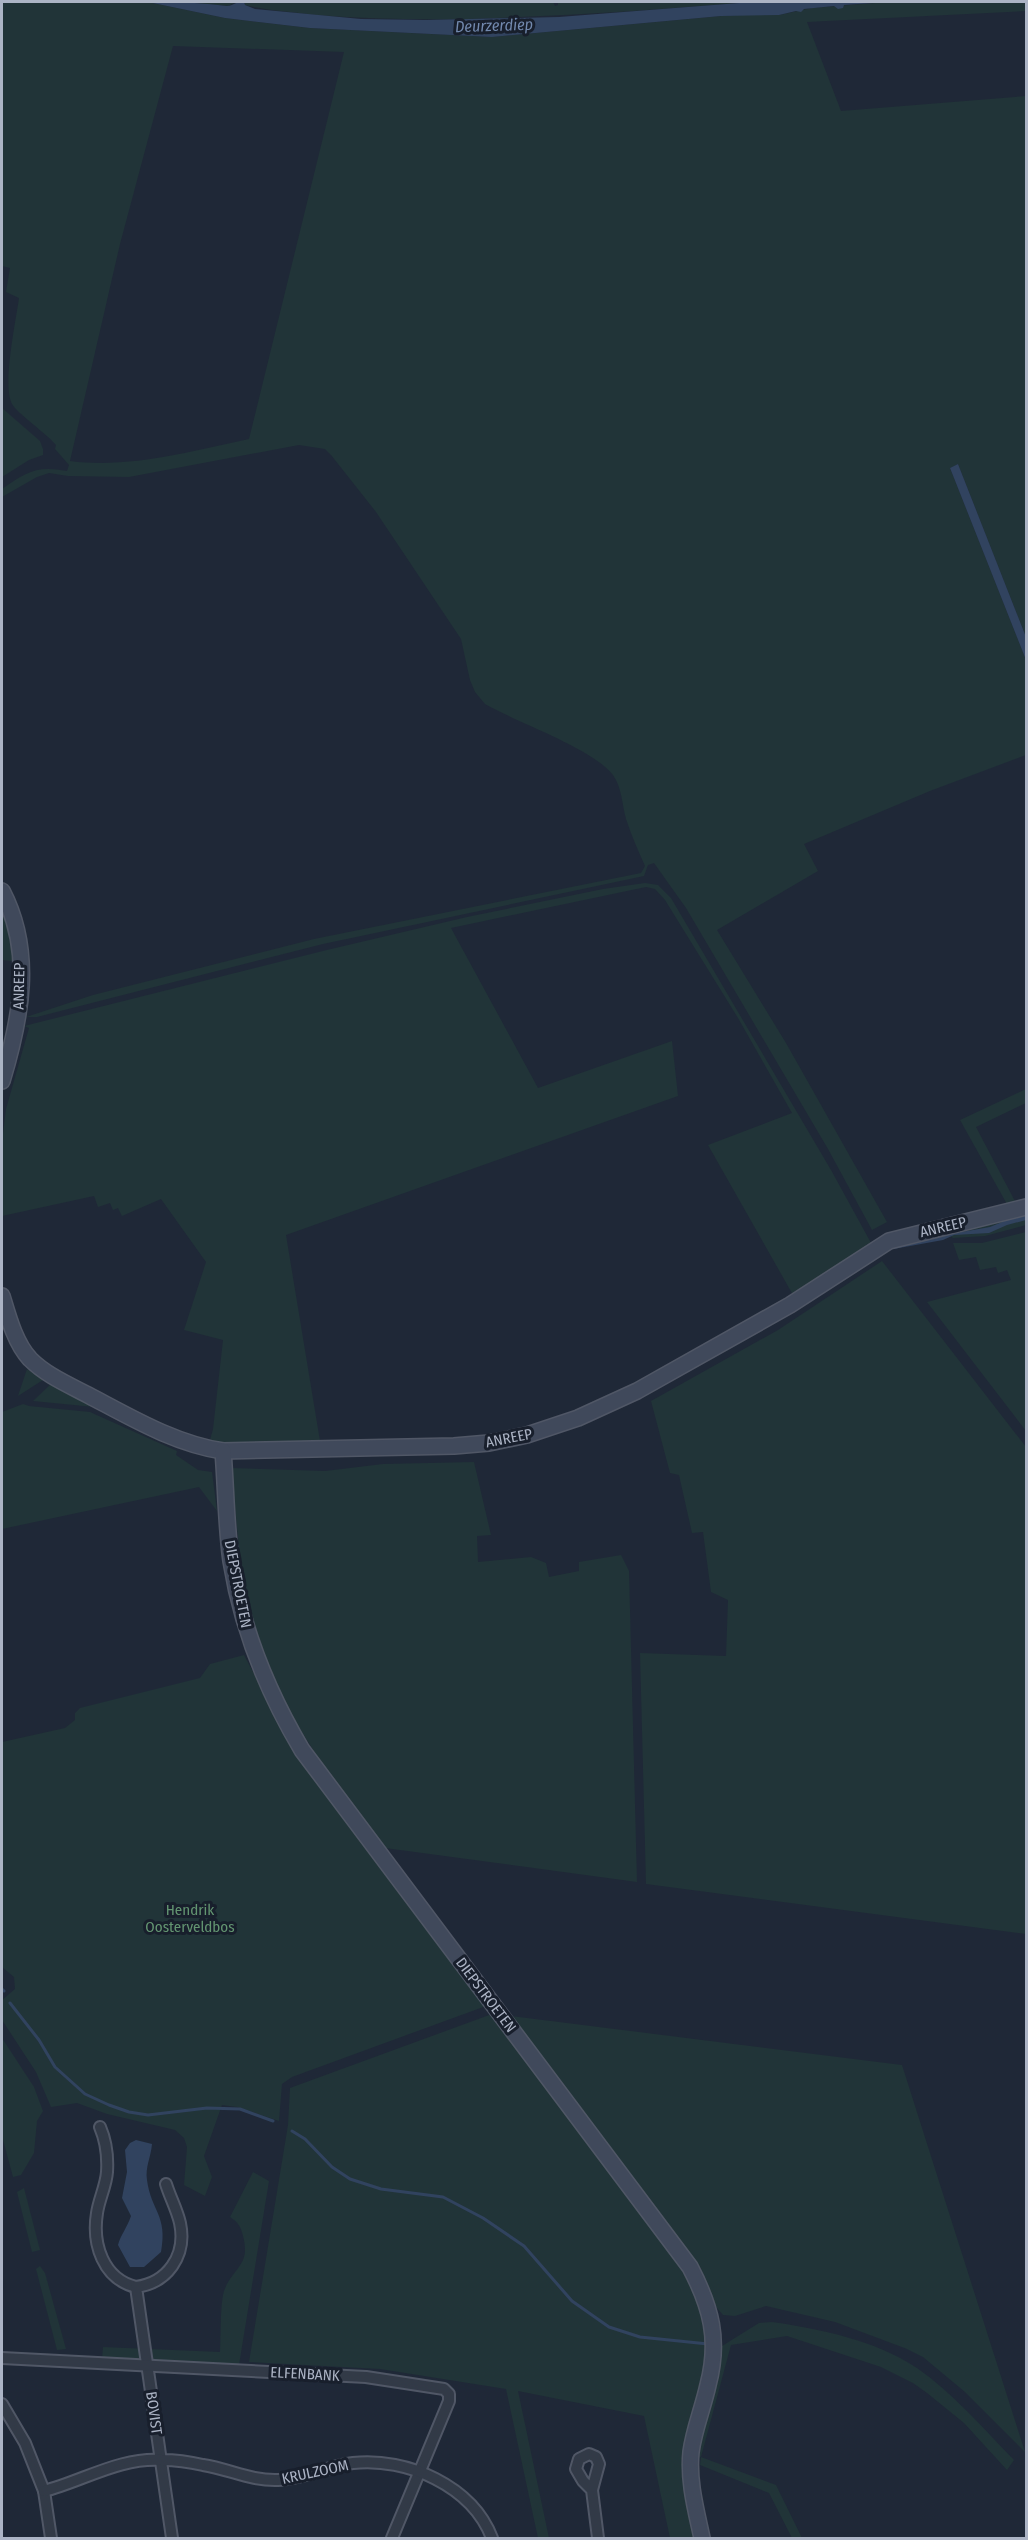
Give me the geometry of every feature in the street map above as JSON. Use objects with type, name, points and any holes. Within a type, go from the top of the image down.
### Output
[{"type":"street","name":"ANREEP","points":[[2,891],[19,943],[22,976],[18,1020],[2,1081]]},
{"type":"street","name":"ANREEP","points":[[2,1296],[20,1344],[44,1372],[118,1411],[183,1441],[223,1451],[454,1446],[489,1443],[544,1431],[586,1415],[637,1390],[790,1305],[889,1241],[1026,1207]]},
{"type":"street","name":"DIEPSTROETEN","points":[[223,1451],[227,1530],[240,1609],[259,1666],[281,1714],[309,1758],[690,2266],[702,2290],[712,2319],[714,2334],[711,2373],[694,2438],[690,2466],[693,2495],[702,2538]]},
{"type":"street","points":[[100,2127],[105,2138],[107,2174],[97,2212],[97,2235],[106,2267],[123,2284],[136,2287],[149,2286],[172,2269],[181,2236],[180,2223],[165,2184]]},
{"type":"street","points":[[105,2138],[116,2134]]},
{"type":"street","name":"BOVIST","points":[[136,2287],[172,2538]]},
{"type":"street","name":"ELFENBANK","points":[[2,2358],[366,2377],[444,2389],[449,2394],[449,2401],[392,2538]]},
{"type":"street","points":[[2,2404],[25,2443],[44,2491],[51,2538]]},
{"type":"street","name":"KRULZOOM","points":[[44,2491],[108,2468],[160,2459],[203,2464],[238,2475],[267,2480],[292,2479],[341,2465],[365,2462],[388,2464],[419,2472],[441,2482],[467,2501],[481,2516],[492,2538]]},
{"type":"street","points":[[592,2490],[598,2538]]},
{"type":"green space","points":[[2,2],[148,2],[225,18],[310,28],[492,37],[721,16],[779,15],[812,8],[887,2],[1026,2],[1026,11],[807,22],[841,111],[1026,96],[1026,637],[958,464],[950,468],[1026,660],[1026,755],[930,791],[804,844],[818,871],[717,930],[786,1043],[887,1222],[872,1230],[828,1149],[686,908],[654,863],[648,865],[644,876],[323,944],[37,1017],[26,1017],[93,995],[314,939],[641,873],[645,866],[628,825],[620,791],[613,775],[589,755],[485,704],[475,692],[470,680],[461,639],[376,512],[325,449],[299,445],[129,477],[68,476],[49,473],[37,477],[2,497],[2,489],[25,474],[48,469],[67,471],[69,465],[55,449],[56,445],[12,404],[8,383],[19,298],[6,292],[10,268],[2,266]],"holes":[[[173,46],[344,52],[249,439],[137,461],[115,463],[70,461],[120,244]]]},
{"type":"green space","points":[[181,2],[236,2],[228,6]]},
{"type":"green space","points":[[244,2],[553,2],[555,6],[558,2],[752,2],[575,14],[430,19],[317,15],[263,9],[245,5]]},
{"type":"green space","points":[[2,408],[40,441],[43,455],[29,460],[2,477]]},
{"type":"green space","points":[[645,883],[658,885],[671,898],[831,1170],[870,1241],[871,1244],[867,1244],[866,1247],[793,1295],[708,1145],[792,1113],[738,1018],[665,900],[655,889],[646,887],[451,928],[538,1088],[672,1041],[678,1096],[286,1235],[320,1441],[221,1443],[210,1440],[223,1340],[184,1330],[206,1262],[161,1199],[122,1216],[118,1208],[113,1210],[110,1203],[98,1207],[94,1196],[2,1216],[2,1142],[6,1109],[29,1028],[24,1026],[467,917],[603,889]]},
{"type":"green space","points":[[2,903],[13,937],[12,961],[2,960]]},
{"type":"green space","points":[[1026,1089],[1026,1103],[976,1127],[1016,1203],[1008,1206],[960,1120]]},
{"type":"green space","points":[[1026,1211],[1026,1225],[985,1236],[953,1238],[947,1233]]},
{"type":"green space","points":[[1026,1232],[1026,1431],[927,1302],[1011,1280],[1007,1270],[998,1273],[996,1267],[980,1270],[976,1257],[959,1260],[953,1243],[982,1243]]},
{"type":"green space","points":[[882,1261],[1026,1447],[1026,1934],[646,1884],[640,1653],[726,1656],[728,1600],[711,1592],[703,1532],[692,1533],[679,1475],[670,1473],[651,1401],[778,1330]]},
{"type":"green space","points":[[27,1369],[43,1380],[18,1396]]},
{"type":"green space","points":[[51,1384],[94,1407],[33,1401]]},
{"type":"green space","points":[[23,1404],[90,1412],[177,1451],[176,1455],[198,1470],[212,1472],[217,1511],[199,1487],[2,1529],[2,1412]]},
{"type":"green space","points":[[474,1462],[491,1535],[477,1536],[478,1562],[531,1557],[546,1563],[549,1577],[579,1571],[579,1562],[621,1555],[629,1571],[637,1882],[385,1848],[323,1765],[283,1703],[248,1607],[240,1557],[231,1468],[325,1471],[383,1464]]},
{"type":"green space","name":"Hendrik Oosterveldbos","points":[[244,1655],[278,1719],[486,2006],[292,2077],[282,2084],[279,2121],[237,2107],[222,2105],[204,2156],[212,2177],[205,2196],[184,2185],[187,2147],[184,2138],[175,2130],[107,2114],[77,2103],[51,2107],[36,2072],[2,2020],[2,2000],[15,1989],[14,1977],[2,1967],[2,1742],[65,1728],[75,1720],[75,1713],[80,1708],[200,1678],[210,1664]]},
{"type":"green space","points":[[492,2014],[679,2264],[702,2307],[708,2334],[704,2379],[691,2415],[683,2478],[696,2538],[670,2538],[644,2416],[518,2391],[549,2538],[538,2538],[506,2389],[380,2369],[249,2362],[288,2125],[290,2088]]},
{"type":"green space","points":[[511,2016],[902,2065],[1025,2452],[965,2392],[923,2357],[907,2349],[835,2322],[766,2306],[735,2316],[723,2315],[717,2308],[690,2255]]},
{"type":"green space","points":[[2,2038],[34,2087],[43,2111],[37,2121],[34,2153],[21,2175],[13,2177],[2,2136]]},
{"type":"green space","points":[[253,2172],[269,2181],[239,2365],[102,2359],[103,2347],[220,2352],[224,2291],[245,2254],[241,2230],[230,2217]]},
{"type":"green space","points":[[24,2188],[40,2250],[32,2252],[17,2192]]},
{"type":"green space","points":[[40,2266],[45,2273],[66,2349],[57,2350],[36,2269]]},
{"type":"green space","points":[[772,2322],[847,2337],[901,2358],[943,2388],[1014,2460],[1007,2470],[964,2423],[913,2383],[881,2367],[787,2336],[731,2345],[701,2457],[697,2456],[722,2346],[759,2323]]},
{"type":"green space","points":[[701,2457],[776,2485],[802,2538],[792,2538],[769,2493],[700,2465]]},
{"type":"water","name":"Deurzerdiep","points":[[148,2],[188,2],[227,6],[244,2],[245,5],[255,9],[361,19],[426,20],[559,17],[752,2],[887,2],[844,5],[843,8],[838,9],[834,6],[804,9],[801,12],[779,15],[721,16],[492,37],[310,28],[225,18]]},
{"type":"water","points":[[958,464],[1026,637],[1026,660],[950,468]]},
{"type":"water","points":[[1026,1215],[1026,1220],[989,1233],[954,1235],[943,1240],[888,1250],[888,1245],[990,1227],[1014,1217]]},
{"type":"water","points":[[136,2140],[152,2144],[147,2180],[161,2221],[163,2240],[161,2252],[144,2267],[130,2267],[118,2245],[131,2216],[122,2198],[127,2172],[125,2150],[130,2143]]},
{"type":"waterway","points":[[10,2003],[39,2040],[55,2067],[85,2094],[109,2105],[129,2112],[148,2115],[207,2108],[240,2109],[273,2121]]},
{"type":"waterway","points":[[292,2131],[305,2139],[332,2167],[350,2179],[381,2189],[443,2197],[483,2218],[524,2246],[572,2301],[609,2327],[640,2337],[708,2344]]}]
